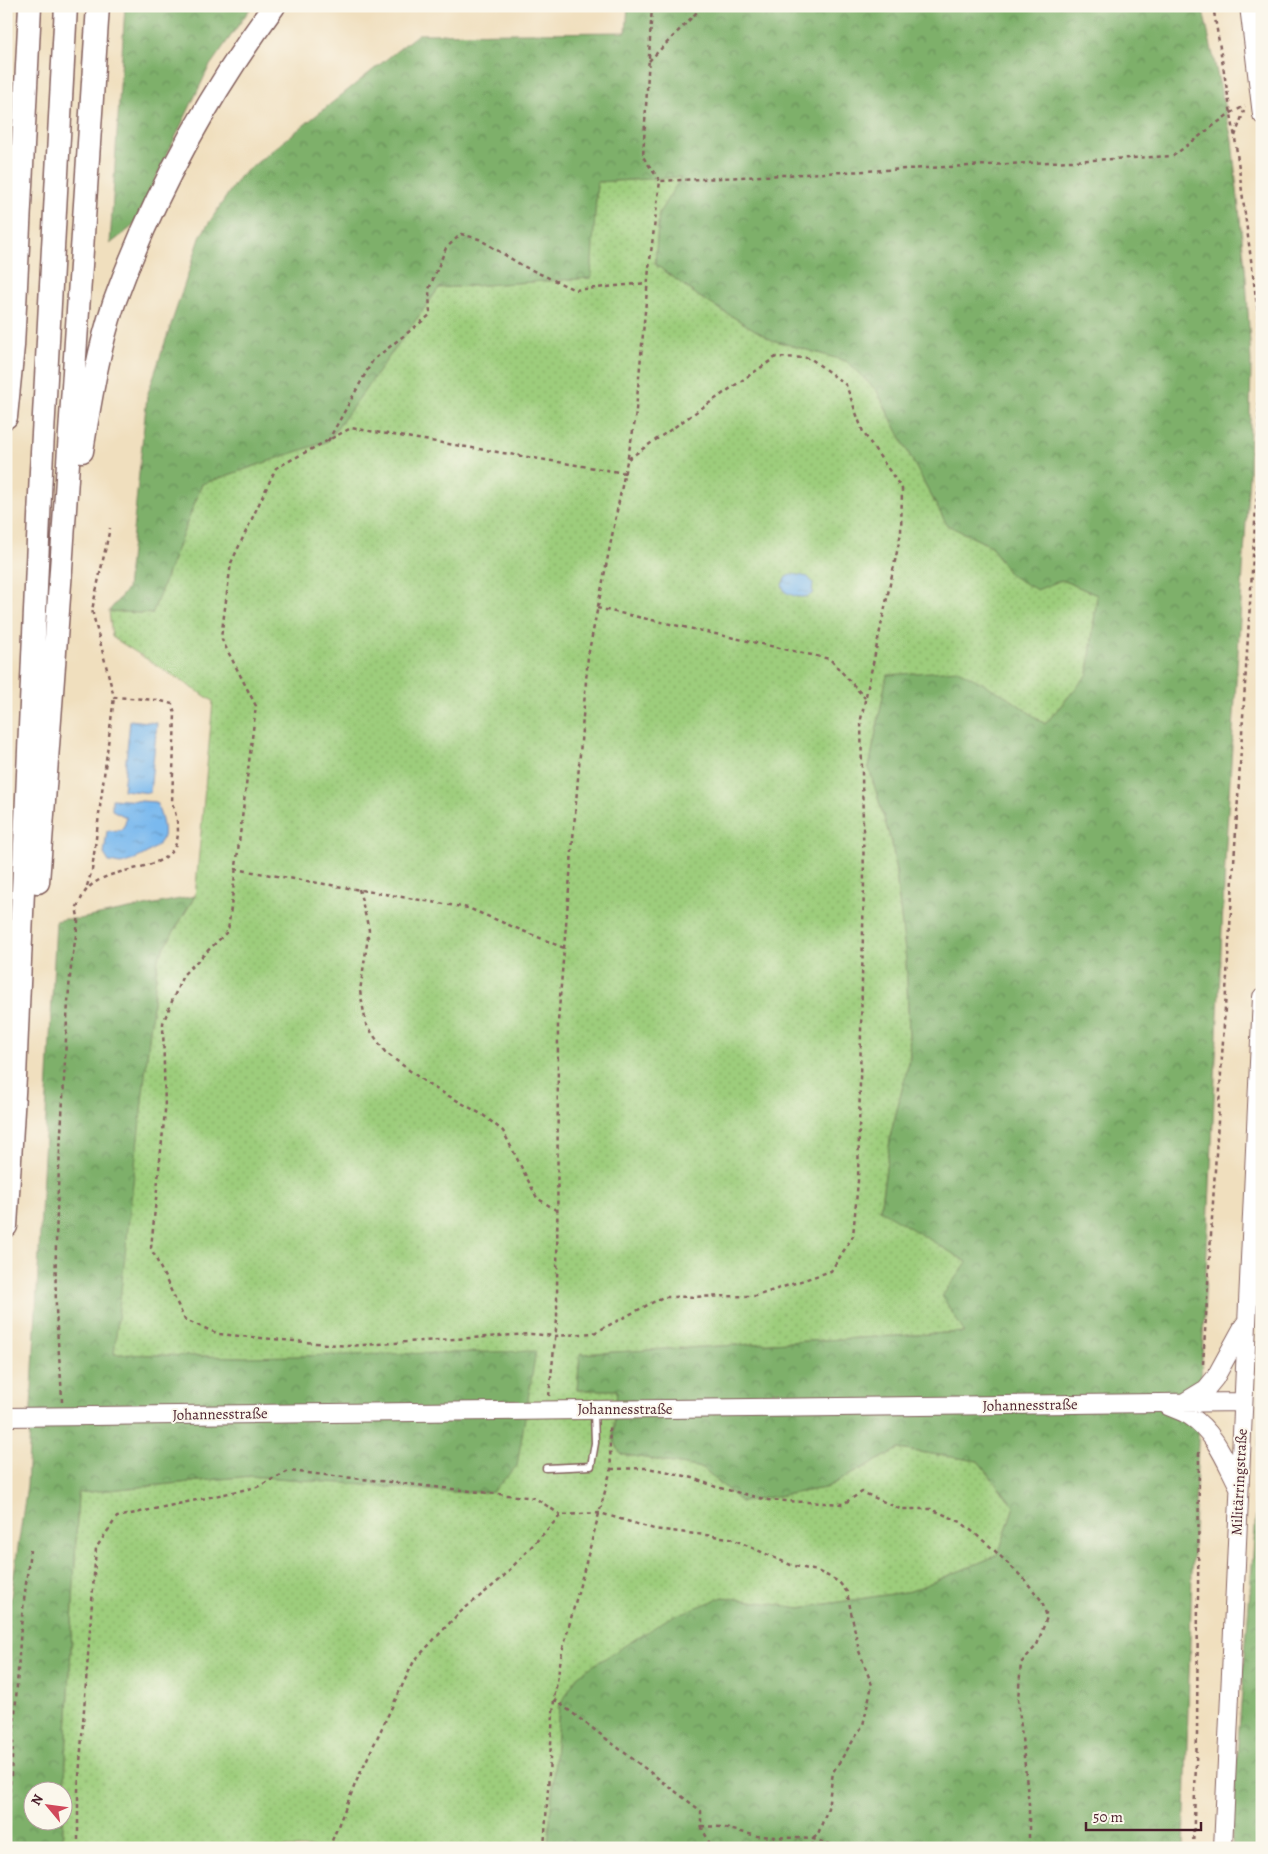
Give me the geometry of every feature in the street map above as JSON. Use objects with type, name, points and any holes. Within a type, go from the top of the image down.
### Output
[{"type":"highway","points":[[6,1226],[15,1076],[40,481],[66,6]]},
{"type":"highway","points":[[15,1076],[25,1062],[61,570],[98,6]]},
{"type":"highway","points":[[61,570],[70,536],[89,409],[101,351],[114,304],[153,209],[187,142],[252,36],[274,6]]},
{"type":"highway","points":[[6,417],[13,346],[30,8]]},
{"type":"main road","points":[[1250,14],[1262,38]]},
{"type":"main road","points":[[1250,14],[1261,88],[1262,115]]},
{"type":"main road","name":"Militärringstraße","points":[[1223,1848],[1262,997]]},
{"type":"main road","points":[[1183,1403],[1206,1388],[1215,1378],[1247,1320]]},
{"type":"main road","name":"Johannesstraße","points":[[6,1417],[1243,1402]]},
{"type":"main road","points":[[1161,1403],[1190,1416],[1208,1432],[1239,1487]]},
{"type":"lane","points":[[546,1468],[591,1466],[600,1410]]},
{"type":"path","points":[[548,1410],[557,1320],[558,1022],[588,656],[635,421],[647,283],[660,181],[643,157],[652,6]]},
{"type":"path","points":[[648,62],[704,6]]},
{"type":"path","points":[[1213,6],[1234,138],[1258,313],[1259,458],[1203,1367],[1215,1378]]},
{"type":"path","points":[[660,181],[1173,156],[1229,114],[1246,105]]},
{"type":"path","points":[[328,441],[373,360],[430,315],[429,289],[446,248],[460,234],[479,239],[523,266],[575,290],[647,283]]},
{"type":"path","points":[[625,473],[351,428],[276,468],[231,564],[221,638],[256,706],[228,931],[183,975],[163,1023],[165,1111],[150,1248],[185,1320],[218,1334],[348,1346],[531,1334],[555,1336],[594,1333],[663,1297],[756,1296],[822,1274],[831,1270],[853,1236],[858,1181],[863,892],[861,719],[901,533],[902,489],[863,432],[846,385],[810,358],[776,357],[628,459]]},
{"type":"path","points":[[61,1416],[62,1400],[56,1309],[55,1241],[71,967],[78,919],[77,907],[92,870],[114,697],[92,610],[110,528]]},
{"type":"path","points":[[598,608],[830,659],[866,699]]},
{"type":"path","points":[[86,888],[98,880],[136,869],[161,859],[172,852],[179,834],[172,803],[175,713],[172,704],[158,700],[114,697]]},
{"type":"path","points":[[236,868],[468,908],[564,948]]},
{"type":"path","points":[[359,889],[369,930],[360,991],[366,1024],[385,1052],[429,1085],[483,1115],[502,1131],[538,1198],[557,1211]]},
{"type":"path","points":[[544,1848],[554,1699],[562,1652],[611,1469],[610,1430],[600,1410]]},
{"type":"path","points":[[1193,1848],[1197,1735],[1200,1440],[1208,1432]]},
{"type":"path","points":[[611,1469],[646,1468],[665,1471],[693,1478],[716,1487],[768,1500],[843,1504],[862,1492],[900,1509],[931,1509],[961,1522],[992,1548],[1042,1601],[1047,1618],[1037,1645],[1021,1663],[1020,1672],[1018,1699],[1029,1805],[1029,1848]]},
{"type":"path","points":[[78,1848],[78,1790],[96,1548],[117,1517],[257,1487],[289,1471],[535,1498],[561,1515],[600,1513],[654,1529],[730,1538],[790,1565],[817,1571],[839,1582],[847,1592],[859,1651],[872,1685],[863,1725],[833,1772],[828,1808],[818,1834],[813,1839],[812,1848]]},
{"type":"path","points":[[329,1848],[356,1782],[414,1661],[458,1614],[501,1579],[561,1515]]},
{"type":"path","points":[[6,1848],[21,1626],[30,1550]]},
{"type":"path","points":[[554,1699],[702,1811],[701,1826],[710,1844],[710,1848]]},
{"type":"path","points":[[701,1826],[721,1827],[757,1836],[813,1839],[843,1848]]},
{"type":"green space","points":[[125,6],[252,6],[209,67],[133,226],[110,244]]},
{"type":"green space","points":[[628,6],[1202,6],[1232,140],[1246,277],[1251,361],[1249,475],[1226,843],[1192,1573],[1184,1848],[548,1848],[559,1707],[578,1675],[669,1618],[723,1597],[800,1608],[911,1591],[998,1555],[1014,1506],[978,1461],[899,1449],[825,1488],[741,1502],[703,1468],[621,1454],[613,1439],[617,1390],[577,1390],[580,1354],[964,1332],[942,1296],[967,1262],[880,1210],[891,1133],[910,1058],[906,960],[893,848],[869,768],[887,675],[958,670],[1006,696],[1045,724],[1088,674],[1097,595],[1062,580],[1037,590],[1010,575],[991,546],[947,525],[877,391],[846,361],[772,340],[701,298],[655,264],[659,213],[681,177],[597,182],[591,278],[439,288],[328,441],[202,484],[152,614],[109,611],[127,589],[147,396],[201,235],[239,177],[418,34],[626,32]]},
{"type":"green space","points":[[682,177],[659,213],[655,264],[701,298],[772,340],[846,361],[877,391],[947,525],[991,546],[1010,575],[1062,580],[1097,595],[1088,674],[1045,724],[1006,696],[887,675],[869,768],[893,848],[906,960],[910,1058],[891,1133],[880,1209],[967,1262],[965,1332],[580,1354],[577,1390],[617,1390],[613,1439],[621,1454],[703,1468],[741,1502],[825,1488],[899,1449],[978,1461],[1014,1506],[998,1555],[911,1591],[800,1608],[723,1597],[559,1707],[548,1848],[62,1848],[63,1832],[72,1832],[72,1782],[65,1782],[78,1493],[251,1476],[454,1492],[242,1357],[113,1354],[158,958],[195,896],[213,701],[112,637],[109,611],[152,614],[202,484],[328,441],[439,288],[590,278],[597,182]]},
{"type":"green space","points":[[195,896],[158,958],[114,1354],[242,1357],[536,1351],[517,1466],[492,1492],[454,1492],[251,1476],[78,1493],[65,1782],[22,1782],[22,1832],[63,1832],[62,1848],[6,1848],[6,1630],[27,1485],[56,921],[79,919]]},
{"type":"green space","points":[[1262,1379],[1262,1848],[1231,1848],[1255,1528]]},
{"type":"water","points":[[793,574],[808,577],[813,583],[812,594],[802,597],[785,592],[782,585],[786,577]]},
{"type":"water","points":[[130,720],[157,723],[150,793],[123,790]]},
{"type":"water","points":[[112,799],[156,802],[163,824],[163,837],[157,846],[139,857],[121,864],[109,862],[104,854],[107,831],[121,830],[125,824],[126,817],[112,810]]}]
